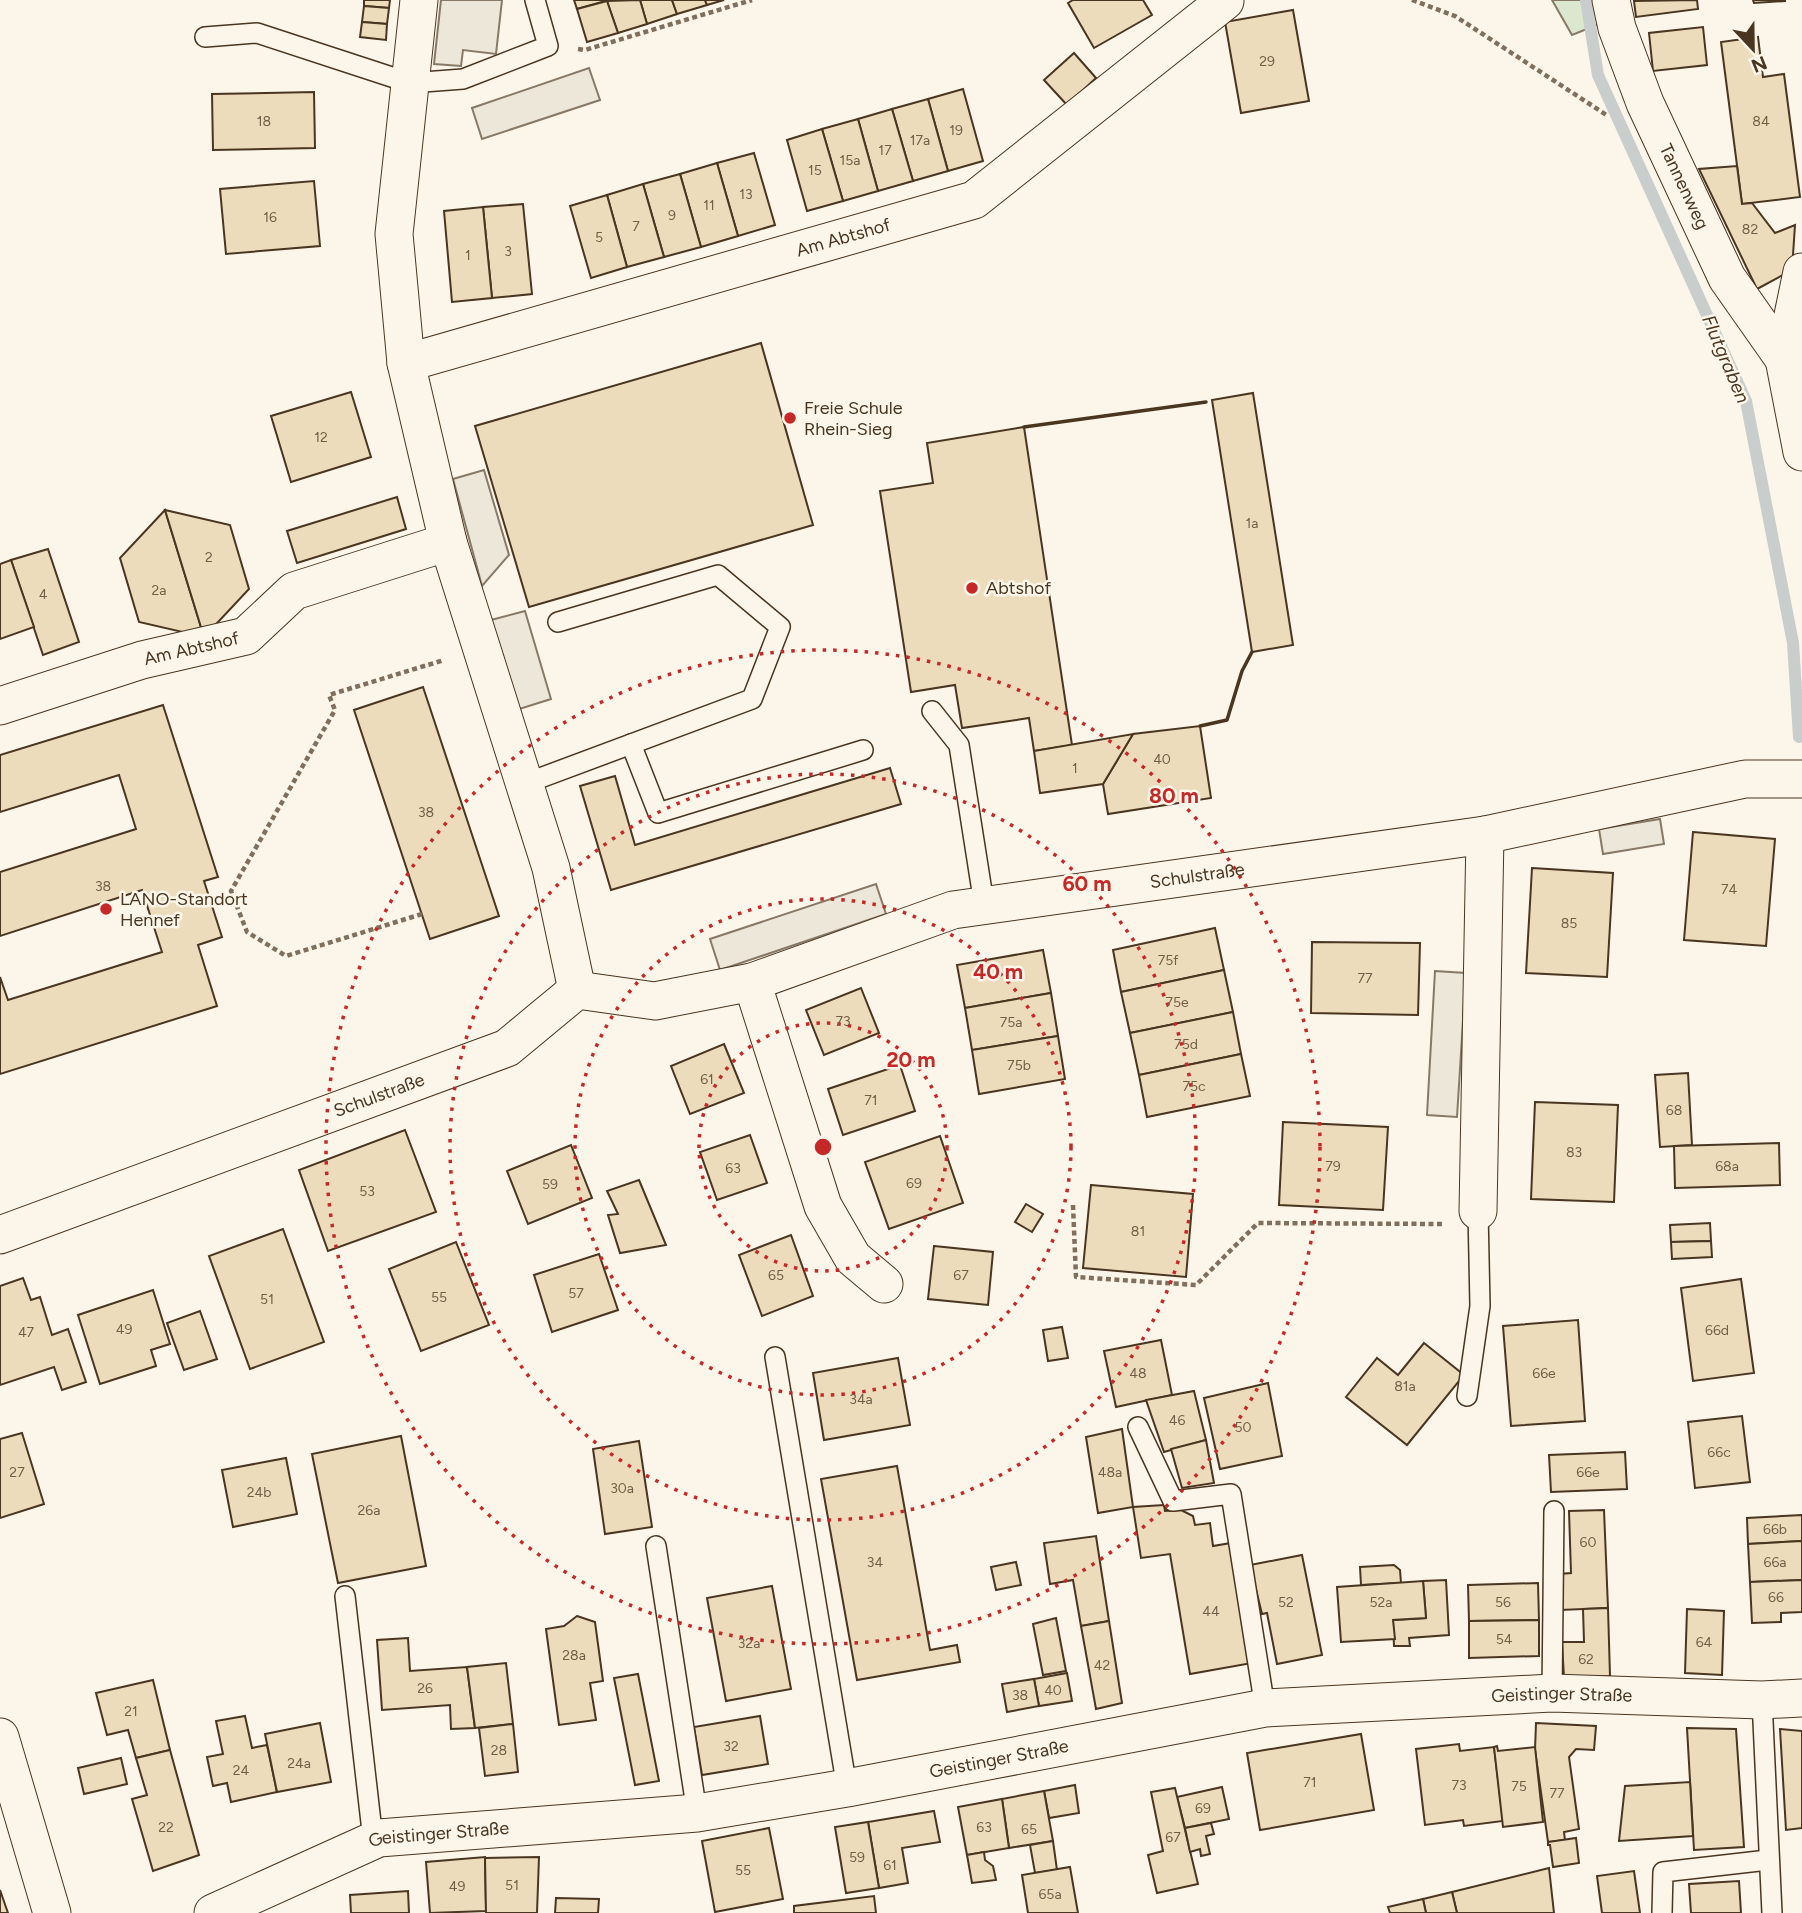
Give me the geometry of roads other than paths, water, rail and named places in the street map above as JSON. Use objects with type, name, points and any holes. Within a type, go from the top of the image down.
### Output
[{"type":"street","points":[[419,0],[394,234],[406,363],[449,542],[551,868],[577,990]]},
{"type":"street","name":"Tannenweg","points":[[1611,0],[1617,28],[1645,103],[1727,278],[1784,359]]},
{"type":"street","name":"Am Abtshof","points":[[406,363],[974,200],[1225,1]]},
{"type":"street","points":[[1802,272],[1784,359],[1802,452]]},
{"type":"street","name":"Am Abtshof","points":[[0,706],[142,660],[246,636],[294,591],[449,542]]},
{"type":"street","name":"Schulstraße","points":[[0,1236],[507,1048],[577,990],[656,1001],[752,982],[953,910],[1485,835],[1745,779],[1802,779]]},
{"type":"street","points":[[1478,1217],[1485,835]]},
{"type":"street","points":[[752,982],[823,1206],[853,1258],[884,1284]]},
{"type":"street","name":"Geistinger Straße","points":[[213,1913],[373,1840],[697,1813],[848,1788],[1265,1708],[1552,1693],[1762,1700],[1802,1698]]},
{"type":"street","points":[[0,1737],[51,1913]]},
{"type":"lane","points":[[205,37],[257,33],[410,83],[463,79],[548,46],[535,0]]},
{"type":"lane","points":[[524,784],[752,699],[780,627],[718,575],[558,622]]},
{"type":"lane","points":[[932,711],[959,745],[984,904]]},
{"type":"lane","points":[[632,744],[658,813],[863,750]]},
{"type":"lane","points":[[1467,1396],[1480,1306],[1478,1217]]},
{"type":"lane","points":[[775,1357],[848,1788]]},
{"type":"lane","points":[[1138,1427],[1173,1501],[1231,1494],[1265,1708]]},
{"type":"lane","points":[[1552,1693],[1554,1511]]},
{"type":"lane","points":[[656,1546],[697,1813]]},
{"type":"lane","points":[[345,1596],[373,1840]]},
{"type":"lane","points":[[1762,1700],[1772,1913]]},
{"type":"lane","points":[[1662,1913],[1663,1872],[1768,1860]]},
{"type":"waterway","name":"Flutgraben","points":[[1586,0],[1598,75],[1746,401],[1793,643],[1799,737]]},
{"type":"place","name":"Freie Schule Rhein-Sieg","points":[[790,418]]},
{"type":"place","name":"Abtshof","points":[[972,588]]},
{"type":"place","name":"LANO-Standort Hennef","points":[[106,909]]}]
